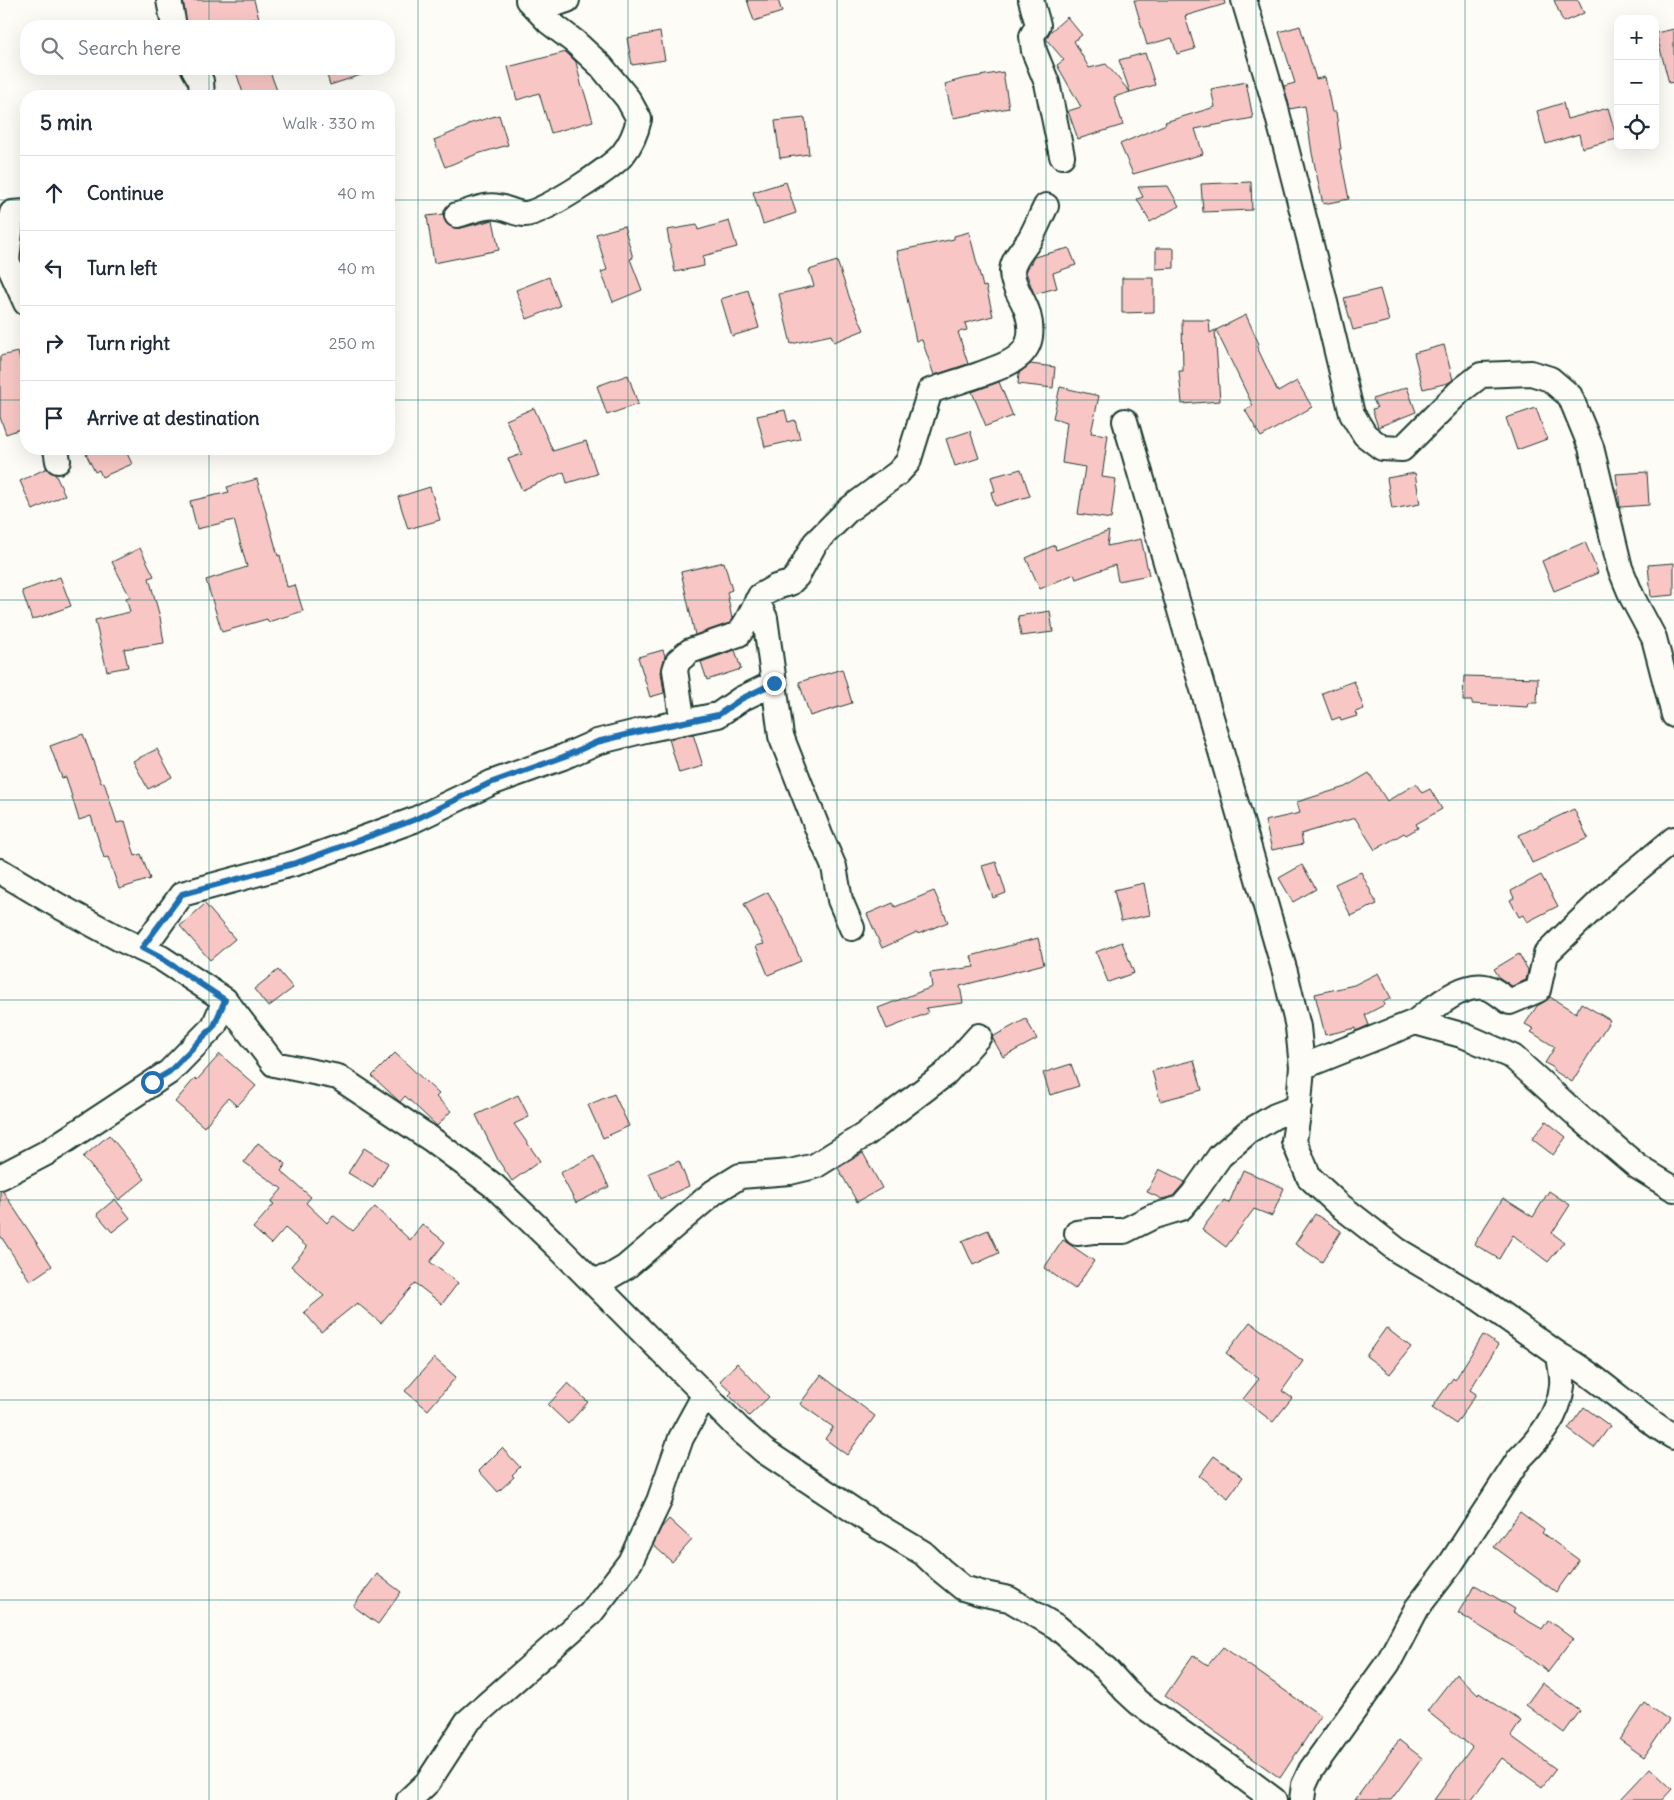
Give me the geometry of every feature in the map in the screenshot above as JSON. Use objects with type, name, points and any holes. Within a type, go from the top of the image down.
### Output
[{"type":"street","points":[[169,0],[173,20]]},
{"type":"street","points":[[533,5],[567,0]]},
{"type":"street","points":[[1031,0],[1038,25],[1032,36],[1034,51],[1047,83],[1062,156]]},
{"type":"street","points":[[1244,0],[1279,120],[1316,262],[1352,414],[1365,434],[1382,448],[1402,449],[1459,392],[1481,375],[1531,373],[1550,379],[1570,396],[1591,447],[1620,568],[1632,598],[1654,638],[1674,715]]},
{"type":"street","points":[[457,216],[487,206],[496,206],[525,214],[537,211],[587,183],[623,155],[635,136],[639,119],[628,98],[601,66],[575,42],[549,22],[533,5]]},
{"type":"street","points":[[198,75],[201,81],[202,90]]},
{"type":"street","points":[[685,722],[681,710],[675,670],[678,661],[690,651],[738,634],[760,596],[776,587],[790,583],[797,576],[815,543],[824,533],[848,510],[898,473],[908,462],[930,391],[1000,367],[1020,356],[1028,344],[1031,330],[1028,312],[1016,287],[1012,270],[1018,254],[1030,237],[1046,206]]},
{"type":"street","points":[[20,212],[12,213],[7,261],[20,290]]},
{"type":"street","points":[[1125,421],[1285,972],[1298,1027],[1302,1067],[1294,1141],[1308,1177],[1338,1204],[1397,1250],[1480,1299],[1559,1355],[1579,1366],[1652,1424],[1674,1437]]},
{"type":"street","points":[[758,601],[765,618],[781,736],[812,817],[834,867],[840,900],[852,928]]},
{"type":"street","points":[[142,948],[182,894],[296,863],[414,820],[490,783],[563,757],[597,742],[718,715],[741,699],[774,683]]},
{"type":"street","points":[[1302,1067],[1415,1022],[1466,987],[1489,988],[1510,1002],[1538,990],[1546,954],[1610,892],[1674,839]]},
{"type":"street","points":[[0,871],[118,938],[161,958],[225,1000],[274,1064],[338,1076],[431,1139],[494,1186],[592,1281],[739,1429],[764,1451],[871,1522],[923,1553],[940,1570],[964,1588],[1009,1599],[1057,1627],[1106,1669],[1139,1703],[1274,1800]]},
{"type":"street","points":[[0,1177],[46,1153],[169,1072],[214,1026],[225,1000]]},
{"type":"street","points":[[1415,1022],[1465,1036],[1513,1057],[1638,1167],[1674,1189]]},
{"type":"street","points":[[592,1281],[609,1277],[626,1267],[714,1192],[740,1176],[790,1172],[815,1166],[866,1134],[945,1074],[979,1036]]},
{"type":"street","points":[[1077,1233],[1124,1231],[1152,1217],[1181,1208],[1220,1156],[1248,1132],[1275,1116],[1299,1107]]},
{"type":"street","points":[[1302,1800],[1304,1785],[1311,1770],[1388,1663],[1417,1608],[1450,1565],[1519,1459],[1553,1418],[1562,1386],[1559,1355]]},
{"type":"street","points":[[409,1800],[428,1782],[467,1722],[590,1614],[630,1562],[659,1501],[681,1438],[705,1394]]},
{"type":"building","points":[[183,0],[254,0],[259,18],[250,20],[186,20]]},
{"type":"building","points":[[747,0],[778,0],[782,12],[754,21]]},
{"type":"building","points":[[1134,0],[1224,0],[1225,4],[1185,16],[1195,49],[1177,54],[1172,38],[1147,45]]},
{"type":"building","points":[[1554,0],[1578,0],[1584,13],[1563,22]]},
{"type":"building","points":[[1067,17],[1082,35],[1074,41],[1089,68],[1106,64],[1130,92],[1114,97],[1123,125],[1078,139],[1068,111],[1081,107],[1057,65],[1064,60],[1046,39],[1050,32]]},
{"type":"building","points":[[1300,26],[1316,79],[1325,77],[1332,112],[1336,112],[1341,149],[1339,149],[1349,199],[1323,204],[1312,153],[1305,106],[1290,109],[1284,86],[1295,83],[1279,32]]},
{"type":"building","points":[[1674,29],[1674,82],[1669,83],[1659,45],[1659,32]]},
{"type":"building","points":[[660,32],[665,60],[632,65],[627,38]]},
{"type":"building","points":[[566,52],[576,62],[593,121],[551,133],[539,93],[517,100],[508,67]]},
{"type":"building","points":[[1145,53],[1155,85],[1130,92],[1119,60]]},
{"type":"building","points":[[1003,72],[1009,108],[953,118],[945,84]]},
{"type":"building","points":[[237,75],[271,75],[277,90],[242,90]]},
{"type":"building","points":[[327,75],[361,75],[330,85]]},
{"type":"building","points":[[1246,82],[1253,118],[1195,129],[1203,154],[1133,174],[1120,144],[1166,124],[1165,122],[1215,107],[1211,89]]},
{"type":"building","points":[[1563,103],[1567,119],[1608,108],[1614,129],[1614,140],[1582,148],[1579,134],[1546,144],[1537,111]]},
{"type":"building","points":[[499,115],[508,145],[477,154],[445,167],[434,140],[468,126],[468,124]]},
{"type":"building","points":[[805,118],[809,154],[780,158],[775,121]]},
{"type":"building","points":[[786,182],[796,213],[763,224],[753,192]]},
{"type":"building","points":[[1251,182],[1252,210],[1203,212],[1201,184]]},
{"type":"building","points":[[1168,186],[1179,206],[1150,222],[1137,199],[1143,197],[1138,187]]},
{"type":"building","points":[[444,214],[447,224],[454,228],[493,220],[499,250],[434,263],[427,216]]},
{"type":"building","points":[[729,221],[737,247],[703,256],[704,266],[675,272],[667,230],[697,225],[698,230]]},
{"type":"building","points":[[624,226],[633,258],[630,259],[642,290],[613,302],[601,272],[607,270],[596,234]]},
{"type":"building","points":[[969,232],[983,287],[986,286],[993,316],[965,323],[967,330],[958,332],[968,364],[934,375],[922,340],[916,341],[897,251],[954,239],[954,236]]},
{"type":"building","points":[[1069,248],[1076,265],[1053,273],[1057,288],[1034,294],[1026,272],[1034,257]]},
{"type":"building","points":[[1156,248],[1174,248],[1174,268],[1156,269]]},
{"type":"building","points":[[837,261],[850,299],[864,330],[834,342],[831,335],[791,344],[779,294],[814,286],[809,270]]},
{"type":"building","points":[[549,277],[560,306],[527,319],[516,290]]},
{"type":"building","points":[[1122,278],[1154,278],[1154,312],[1122,313]]},
{"type":"building","points":[[1380,289],[1389,321],[1353,330],[1344,298]]},
{"type":"building","points":[[748,290],[759,328],[732,336],[721,299]]},
{"type":"building","points":[[1246,315],[1259,344],[1256,345],[1278,392],[1297,381],[1312,407],[1261,437],[1245,410],[1253,406],[1216,330]]},
{"type":"building","points":[[1182,320],[1209,320],[1210,333],[1215,330],[1220,401],[1182,404],[1179,371],[1183,371]]},
{"type":"building","points":[[1444,345],[1453,380],[1423,389],[1414,353]]},
{"type":"building","points":[[18,352],[20,360],[20,429],[6,434],[0,417],[0,356]]},
{"type":"building","points":[[1030,364],[1055,367],[1053,388],[1018,384],[1019,373]]},
{"type":"building","points":[[628,375],[638,404],[607,415],[597,386]]},
{"type":"building","points":[[999,382],[1013,416],[986,426],[972,392]]},
{"type":"building","points":[[1060,387],[1099,396],[1091,433],[1108,435],[1102,477],[1116,479],[1111,519],[1078,514],[1085,467],[1062,463],[1067,422],[1053,418]]},
{"type":"building","points":[[1407,387],[1416,412],[1378,427],[1372,409],[1377,408],[1373,399]]},
{"type":"building","points":[[534,408],[553,451],[586,441],[597,474],[567,483],[564,472],[522,490],[508,459],[522,454],[506,420]]},
{"type":"building","points":[[1536,408],[1547,439],[1517,450],[1506,418]]},
{"type":"building","points":[[785,410],[788,422],[795,420],[800,439],[765,447],[757,416]]},
{"type":"building","points":[[970,431],[979,458],[955,466],[946,439]]},
{"type":"building","points":[[86,455],[128,455],[132,464],[102,477],[99,470],[95,472]]},
{"type":"building","points":[[47,468],[55,474],[65,495],[33,510],[20,481]]},
{"type":"building","points":[[1021,469],[1030,496],[995,506],[991,492],[995,491],[991,477]]},
{"type":"building","points":[[1647,472],[1649,505],[1620,507],[1616,474]]},
{"type":"building","points":[[1415,473],[1420,504],[1392,509],[1387,478]]},
{"type":"building","points":[[257,479],[278,556],[280,555],[287,587],[295,585],[303,611],[268,622],[267,619],[222,632],[206,580],[247,567],[234,520],[197,529],[190,501],[229,492],[227,487]]},
{"type":"building","points":[[430,487],[440,520],[408,529],[398,497]]},
{"type":"building","points":[[1109,531],[1107,546],[1141,539],[1149,575],[1118,581],[1115,565],[1076,579],[1074,574],[1040,589],[1026,558],[1055,545],[1056,550]]},
{"type":"building","points":[[1585,542],[1598,573],[1554,591],[1542,561]]},
{"type":"building","points":[[140,548],[154,576],[149,578],[160,617],[164,643],[124,649],[128,667],[107,671],[95,620],[130,612],[126,598],[130,597],[112,562]]},
{"type":"building","points":[[724,562],[732,590],[727,592],[732,619],[730,623],[695,635],[681,572]]},
{"type":"building","points":[[1674,563],[1674,595],[1651,597],[1648,565]]},
{"type":"building","points":[[60,577],[71,606],[32,620],[22,591]]},
{"type":"building","points":[[1050,611],[1053,632],[1021,636],[1018,616]]},
{"type":"building","points":[[663,650],[665,656],[661,672],[664,693],[650,697],[638,657]]},
{"type":"building","points":[[735,650],[741,669],[707,680],[701,662]]},
{"type":"building","points":[[842,669],[852,703],[810,716],[799,682]]},
{"type":"building","points":[[1464,676],[1538,678],[1537,703],[1529,703],[1528,707],[1472,704],[1472,701],[1463,701]]},
{"type":"building","points":[[1354,681],[1364,709],[1355,712],[1357,716],[1341,721],[1340,717],[1332,720],[1322,693]]},
{"type":"building","points":[[83,734],[101,783],[104,782],[117,823],[125,821],[135,856],[141,854],[150,879],[119,889],[108,857],[104,858],[91,816],[79,820],[66,777],[62,778],[50,746]]},
{"type":"building","points":[[693,734],[703,766],[679,773],[669,739]]},
{"type":"building","points":[[157,749],[172,777],[148,789],[133,761]]},
{"type":"building","points":[[1369,773],[1387,801],[1416,784],[1422,793],[1430,789],[1442,809],[1416,824],[1418,828],[1406,835],[1404,833],[1375,850],[1355,818],[1301,834],[1303,844],[1272,850],[1265,821],[1300,813],[1297,802],[1345,787]]},
{"type":"building","points":[[1574,809],[1588,838],[1532,863],[1519,835]]},
{"type":"building","points":[[996,862],[1006,893],[993,898],[982,866]]},
{"type":"building","points":[[1302,865],[1316,889],[1293,902],[1279,878]]},
{"type":"building","points":[[1361,872],[1377,904],[1351,916],[1335,884]]},
{"type":"building","points":[[1541,875],[1558,906],[1527,922],[1523,915],[1519,917],[1510,900],[1514,898],[1511,891]]},
{"type":"building","points":[[1144,883],[1150,915],[1121,921],[1114,890]]},
{"type":"building","points":[[934,891],[948,922],[918,934],[917,932],[882,948],[867,914],[893,903],[895,907]]},
{"type":"building","points":[[768,892],[787,927],[801,961],[768,975],[756,946],[764,944],[744,904]]},
{"type":"building","points":[[205,904],[235,939],[210,960],[180,926]]},
{"type":"building","points":[[1038,938],[1044,964],[960,986],[963,1003],[926,1008],[928,1013],[887,1029],[878,1008],[932,987],[930,973],[974,967],[971,956]]},
{"type":"building","points":[[1122,942],[1134,973],[1108,982],[1096,952]]},
{"type":"building","points":[[1519,954],[1528,970],[1526,980],[1512,986],[1500,978],[1494,969]]},
{"type":"building","points":[[278,970],[293,988],[268,1007],[254,989]]},
{"type":"building","points":[[1378,973],[1391,998],[1383,1002],[1384,1005],[1365,1015],[1369,1025],[1356,1031],[1356,1028],[1325,1035],[1315,994],[1354,985]]},
{"type":"building","points":[[1550,997],[1576,1013],[1581,1003],[1610,1020],[1572,1082],[1545,1063],[1555,1047],[1531,1032],[1534,1029],[1525,1024],[1537,1006]]},
{"type":"building","points":[[1026,1019],[1037,1039],[1003,1057],[992,1037]]},
{"type":"building","points":[[395,1053],[439,1094],[436,1097],[451,1111],[437,1126],[405,1096],[400,1102],[372,1076]]},
{"type":"building","points":[[220,1054],[256,1086],[237,1106],[228,1098],[204,1127],[175,1102],[195,1078],[197,1080]]},
{"type":"building","points":[[1194,1060],[1202,1090],[1160,1101],[1152,1071]]},
{"type":"building","points":[[1071,1064],[1079,1086],[1050,1095],[1043,1073]]},
{"type":"building","points":[[614,1094],[629,1126],[603,1138],[588,1105]]},
{"type":"building","points":[[518,1095],[529,1117],[514,1124],[540,1161],[512,1181],[498,1160],[476,1115]]},
{"type":"building","points":[[1546,1121],[1566,1137],[1553,1155],[1532,1139]]},
{"type":"building","points":[[109,1135],[145,1179],[119,1200],[83,1157]]},
{"type":"building","points":[[258,1143],[286,1164],[281,1171],[311,1197],[306,1203],[327,1223],[333,1215],[353,1231],[375,1207],[410,1240],[422,1224],[445,1242],[430,1262],[458,1283],[442,1304],[415,1283],[381,1323],[357,1303],[321,1332],[304,1312],[324,1296],[291,1266],[307,1247],[285,1228],[271,1244],[253,1228],[274,1204],[271,1202],[282,1189],[244,1162]]},
{"type":"building","points":[[364,1148],[388,1163],[373,1188],[348,1173]]},
{"type":"building","points":[[863,1153],[882,1188],[857,1202],[838,1168]]},
{"type":"building","points":[[594,1156],[609,1187],[576,1203],[560,1173]]},
{"type":"building","points":[[679,1161],[689,1186],[660,1199],[649,1173]]},
{"type":"building","points":[[1159,1169],[1185,1182],[1173,1196],[1162,1199],[1147,1192]]},
{"type":"building","points":[[1243,1170],[1284,1188],[1272,1216],[1254,1209],[1226,1247],[1202,1229],[1224,1200],[1229,1203]]},
{"type":"building","points":[[2,1190],[52,1266],[30,1281],[0,1235],[0,1191]]},
{"type":"building","points":[[1549,1191],[1570,1205],[1552,1233],[1564,1242],[1548,1262],[1513,1235],[1499,1259],[1474,1244],[1503,1198],[1533,1217]]},
{"type":"building","points":[[115,1199],[130,1218],[112,1232],[97,1214]]},
{"type":"building","points":[[1315,1214],[1341,1231],[1322,1262],[1295,1244]]},
{"type":"building","points":[[988,1230],[999,1253],[973,1265],[962,1241]]},
{"type":"building","points":[[1063,1240],[1094,1261],[1075,1289],[1044,1268]]},
{"type":"building","points":[[1250,1322],[1303,1361],[1282,1391],[1292,1398],[1273,1422],[1243,1399],[1259,1379],[1226,1353]]},
{"type":"building","points":[[1386,1328],[1411,1347],[1390,1374],[1366,1356]]},
{"type":"building","points":[[1483,1335],[1498,1345],[1470,1390],[1476,1394],[1456,1424],[1432,1408],[1453,1378],[1455,1380]]},
{"type":"building","points":[[434,1358],[456,1377],[428,1410],[405,1391]]},
{"type":"building","points":[[737,1363],[769,1397],[749,1416],[729,1395],[732,1392],[720,1381]]},
{"type":"building","points":[[821,1375],[875,1416],[847,1455],[825,1439],[833,1427],[800,1404]]},
{"type":"building","points":[[568,1383],[588,1402],[568,1424],[548,1405]]},
{"type":"building","points":[[1584,1407],[1610,1426],[1594,1448],[1568,1429]]},
{"type":"building","points":[[502,1448],[520,1467],[512,1475],[514,1477],[498,1492],[479,1471]]},
{"type":"building","points":[[1214,1456],[1243,1477],[1228,1498],[1199,1476]]},
{"type":"building","points":[[1520,1512],[1544,1530],[1542,1533],[1579,1560],[1556,1592],[1494,1547]]},
{"type":"building","points":[[669,1519],[692,1540],[672,1562],[653,1545],[661,1528]]},
{"type":"building","points":[[377,1574],[401,1592],[378,1624],[353,1606]]},
{"type":"building","points":[[1475,1585],[1515,1609],[1513,1612],[1542,1629],[1548,1620],[1573,1639],[1548,1672],[1520,1651],[1458,1613]]},
{"type":"building","points":[[1223,1647],[1321,1716],[1280,1778],[1165,1696],[1193,1655],[1208,1665]]},
{"type":"building","points":[[1456,1674],[1478,1695],[1479,1693],[1521,1721],[1511,1736],[1556,1769],[1542,1787],[1502,1758],[1471,1800],[1434,1800],[1472,1747],[1427,1711]]},
{"type":"building","points":[[1542,1683],[1580,1711],[1564,1733],[1526,1705]]},
{"type":"building","points":[[1645,1703],[1669,1720],[1644,1757],[1620,1740]]},
{"type":"building","points":[[1399,1740],[1422,1758],[1391,1800],[1355,1800]]},
{"type":"building","points":[[1650,1768],[1672,1789],[1662,1800],[1620,1800]]},
{"type":"route","points":[[152,1082],[169,1072],[214,1026],[225,1000],[161,958],[142,948],[182,894],[231,879],[296,863],[414,820],[490,783],[563,757],[597,742],[718,715],[741,699],[774,683]]}]
